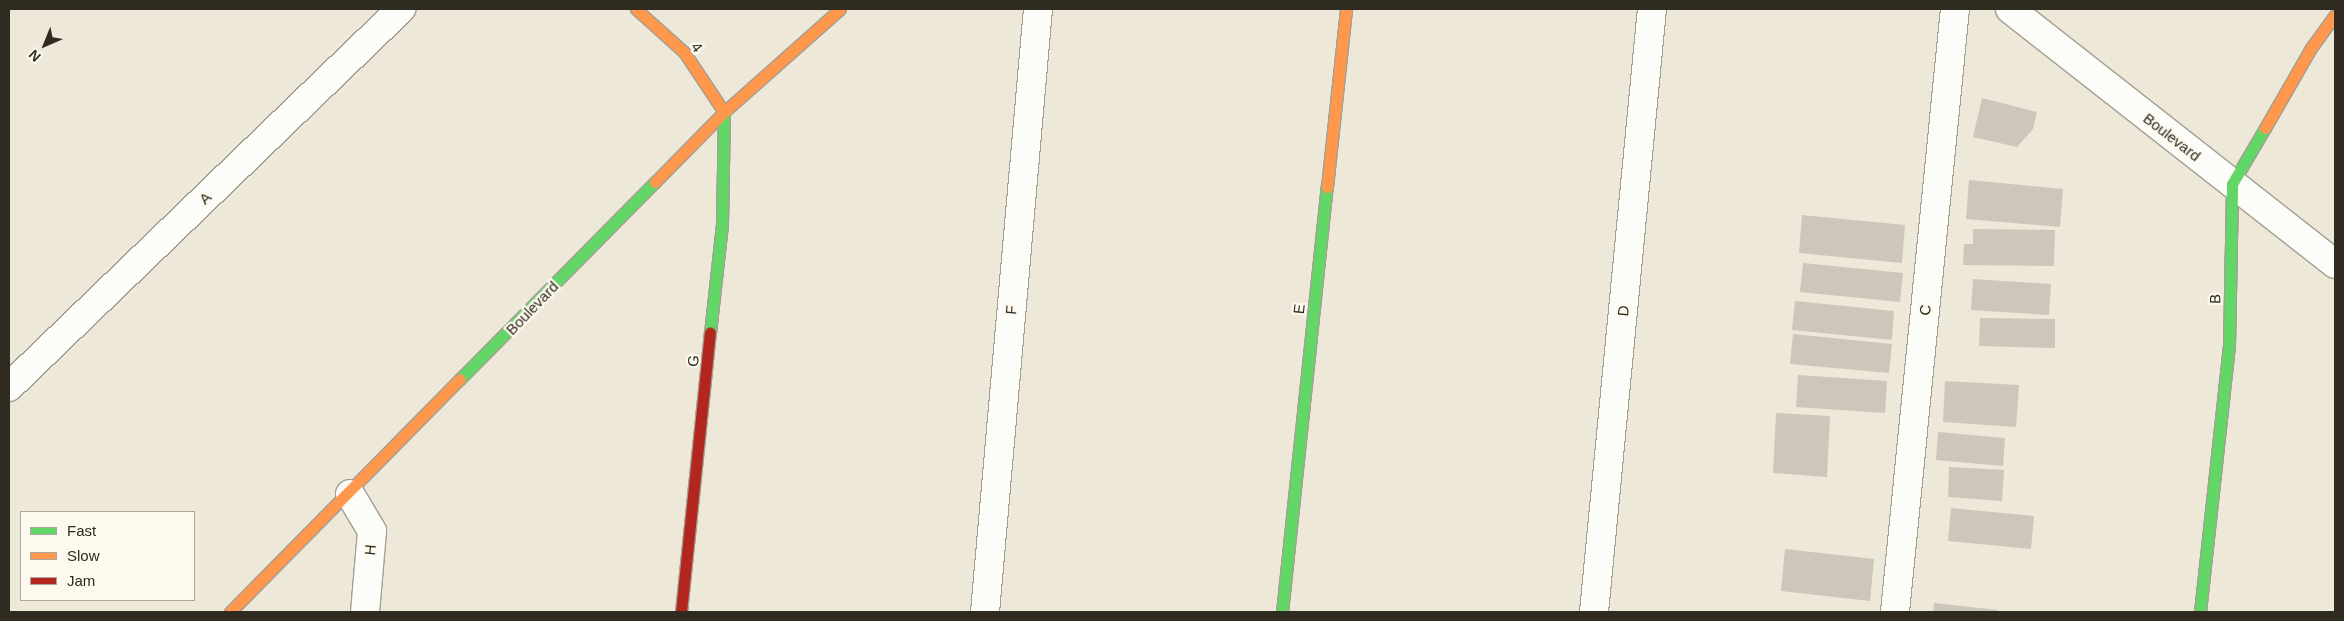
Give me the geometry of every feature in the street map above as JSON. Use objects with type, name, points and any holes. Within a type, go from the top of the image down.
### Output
[{"type":"street","name":"A","points":[[9,387],[401,9]]},
{"type":"street","name":"4","points":[[636,9],[684,52],[724,112]]},
{"type":"street","name":"Boulevard","points":[[230,612],[350,494],[724,112],[840,9]]},
{"type":"street","name":"F","points":[[984,612],[1038,9]]},
{"type":"street","name":"E","points":[[1282,612],[1346,9]]},
{"type":"street","name":"D","points":[[1594,612],[1652,9]]},
{"type":"street","name":"C","points":[[1895,612],[1955,9]]},
{"type":"street","name":"Boulevard","points":[[2010,9],[2335,264]]},
{"type":"street","name":"B","points":[[2200,612],[2229,346],[2232,184],[2311,48],[2335,15]]},
{"type":"street","name":"G","points":[[681,612],[722,224],[724,112]]},
{"type":"street","name":"H","points":[[350,494],[372,531],[365,612]]},
{"type":"building","points":[[1982,98],[2037,112],[2033,129],[2017,147],[1973,137]]},
{"type":"building","points":[[1969,180],[2063,189],[2060,227],[1966,219]]},
{"type":"building","points":[[1802,215],[1905,225],[1902,263],[1799,253]]},
{"type":"building","points":[[1973,229],[2055,230],[2054,266],[1963,265],[1964,244],[1973,244]]},
{"type":"building","points":[[1803,263],[1903,273],[1900,302],[1800,292]]},
{"type":"building","points":[[1973,279],[2051,284],[2049,315],[1971,310]]},
{"type":"building","points":[[1795,301],[1894,311],[1892,340],[1792,330]]},
{"type":"building","points":[[1980,318],[2055,319],[2055,348],[1979,346]]},
{"type":"building","points":[[1793,334],[1892,344],[1889,373],[1790,364]]},
{"type":"building","points":[[1798,375],[1887,381],[1885,413],[1796,407]]},
{"type":"building","points":[[1945,381],[2019,385],[2016,427],[1943,422]]},
{"type":"building","points":[[1776,413],[1830,416],[1827,477],[1773,473]]},
{"type":"building","points":[[1938,432],[2005,438],[2003,466],[1936,460]]},
{"type":"building","points":[[1949,467],[2004,470],[2002,501],[1948,497]]},
{"type":"building","points":[[1951,508],[2034,516],[2031,549],[1948,541]]},
{"type":"building","points":[[1785,549],[1874,559],[1870,601],[1781,591]]},
{"type":"building","points":[[1934,603],[1998,610],[1997,612],[1933,612]]},
{"type":"traffic: fast","points":[[710,333],[722,224],[724,112]]},
{"type":"traffic: fast","points":[[2200,612],[2229,346],[2232,184],[2265,128]]},
{"type":"traffic: fast","points":[[460,379],[655,182]]},
{"type":"traffic: fast","points":[[1282,612],[1327,187]]},
{"type":"traffic: slow","points":[[636,9],[684,52],[724,112]]},
{"type":"traffic: slow","points":[[655,182],[724,112],[840,9]]},
{"type":"traffic: slow","points":[[1327,187],[1346,9]]},
{"type":"traffic: slow","points":[[2265,128],[2311,48],[2335,15]]},
{"type":"traffic: slow","points":[[230,612],[460,379]]},
{"type":"traffic: jam","points":[[681,612],[710,333]]}]
